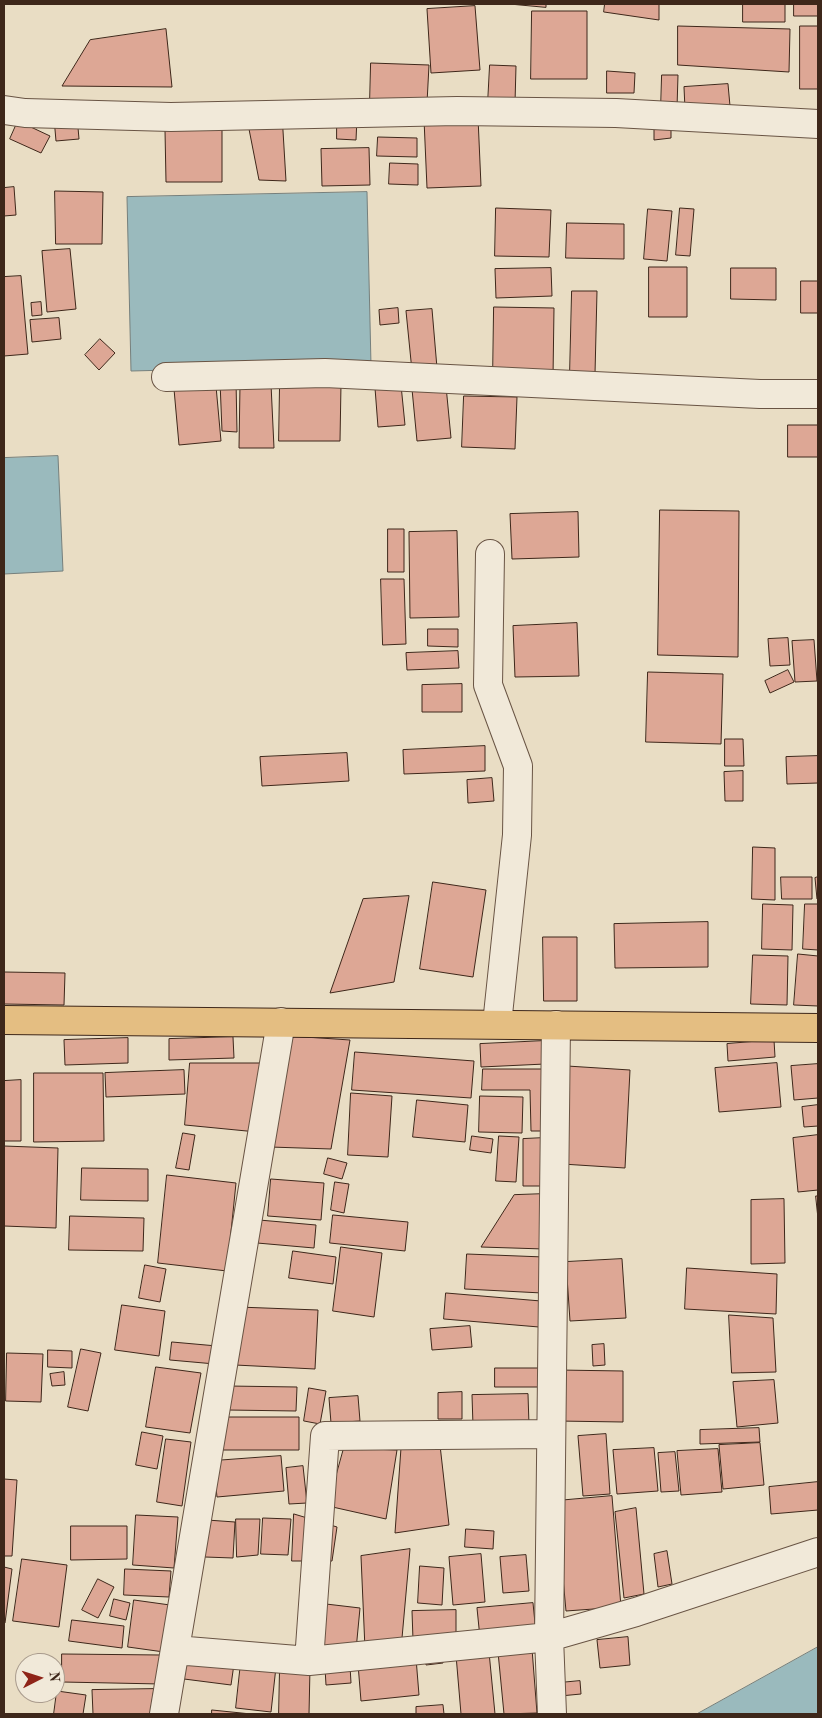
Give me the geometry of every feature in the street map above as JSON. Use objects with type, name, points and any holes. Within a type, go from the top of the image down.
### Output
[{"type":"main road","points":[[4,1020],[818,1028]]},
{"type":"street","points":[[4,110],[25,113],[171,116],[457,111],[616,112],[818,124]]},
{"type":"street","points":[[166,377],[325,373],[750,393],[818,394]]},
{"type":"street","points":[[490,554],[488,685],[518,766],[517,834],[497,1024]]},
{"type":"street","points":[[164,1714],[281,1022]]},
{"type":"street","points":[[552,1714],[549,1637],[556,1025]]},
{"type":"street","points":[[309,1661],[325,1436],[551,1434]]},
{"type":"street","points":[[175,1650],[309,1661],[549,1637],[654,1606],[818,1552]]},
{"type":"water","points":[[367,192],[371,365],[131,371],[127,197]]},
{"type":"water","points":[[58,456],[63,571],[4,574],[4,458]]},
{"type":"water","points":[[818,1647],[818,1714],[697,1714]]},
{"type":"building","points":[[510,4],[546,4],[546,7]]},
{"type":"building","points":[[605,4],[659,4],[659,20],[604,12]]},
{"type":"building","points":[[743,4],[785,4],[785,22],[743,22]]},
{"type":"building","points":[[794,4],[818,4],[818,16],[794,16]]},
{"type":"building","points":[[475,6],[480,70],[431,73],[427,9]]},
{"type":"building","points":[[532,11],[587,11],[587,79],[531,79]]},
{"type":"building","points":[[678,26],[790,29],[789,72],[678,65]]},
{"type":"building","points":[[800,26],[818,26],[818,89],[800,89]]},
{"type":"building","points":[[166,29],[172,87],[62,86],[90,40]]},
{"type":"building","points":[[371,63],[429,65],[427,103],[370,102]]},
{"type":"building","points":[[490,65],[516,66],[515,103],[488,103]]},
{"type":"building","points":[[607,71],[635,73],[634,93],[607,93]]},
{"type":"building","points":[[662,75],[678,75],[677,108],[661,108]]},
{"type":"building","points":[[728,84],[730,106],[685,109],[684,87]]},
{"type":"building","points":[[282,114],[286,181],[259,180],[248,124]]},
{"type":"building","points":[[77,116],[79,139],[56,141],[54,118]]},
{"type":"building","points":[[222,116],[222,182],[166,182],[165,130]]},
{"type":"building","points":[[478,117],[481,186],[427,188],[424,119]]},
{"type":"building","points":[[337,118],[357,118],[356,140],[337,139]]},
{"type":"building","points":[[18,121],[50,136],[41,153],[10,139]]},
{"type":"building","points":[[671,127],[671,138],[654,140],[654,128]]},
{"type":"building","points":[[378,137],[417,138],[417,157],[377,156]]},
{"type":"building","points":[[369,148],[370,185],[322,186],[321,149]]},
{"type":"building","points":[[390,163],[418,164],[418,185],[389,184]]},
{"type":"building","points":[[14,187],[16,215],[4,216],[4,188]]},
{"type":"building","points":[[55,191],[103,192],[102,244],[56,244]]},
{"type":"building","points":[[496,208],[551,210],[549,257],[495,256]]},
{"type":"building","points":[[680,208],[694,209],[690,256],[676,255]]},
{"type":"building","points":[[648,209],[672,211],[667,261],[644,259]]},
{"type":"building","points":[[567,223],[624,224],[624,259],[566,258]]},
{"type":"building","points":[[70,249],[76,309],[47,312],[42,251]]},
{"type":"building","points":[[649,267],[687,267],[687,317],[649,317]]},
{"type":"building","points":[[551,268],[552,296],[496,298],[495,269]]},
{"type":"building","points":[[731,268],[776,268],[776,300],[731,299]]},
{"type":"building","points":[[21,276],[28,354],[4,356],[4,277]]},
{"type":"building","points":[[801,281],[818,281],[818,313],[801,313]]},
{"type":"building","points":[[572,291],[597,291],[595,374],[570,373]]},
{"type":"building","points":[[41,302],[42,315],[32,316],[31,303]]},
{"type":"building","points":[[494,307],[554,308],[553,377],[493,377]]},
{"type":"building","points":[[398,308],[399,323],[380,325],[379,310]]},
{"type":"building","points":[[432,309],[437,368],[412,371],[406,311]]},
{"type":"building","points":[[59,318],[61,339],[32,342],[30,320]]},
{"type":"building","points":[[100,339],[115,353],[99,370],[85,355]]},
{"type":"building","points":[[236,380],[237,432],[222,431],[220,381]]},
{"type":"building","points":[[280,383],[341,384],[340,441],[279,441]]},
{"type":"building","points":[[271,384],[274,448],[239,448],[240,385]]},
{"type":"building","points":[[401,385],[405,425],[378,427],[375,388]]},
{"type":"building","points":[[216,386],[221,441],[179,445],[174,389]]},
{"type":"building","points":[[446,386],[451,438],[417,441],[412,389]]},
{"type":"building","points":[[464,396],[517,397],[515,449],[462,447]]},
{"type":"building","points":[[788,425],[818,425],[818,457],[788,457]]},
{"type":"building","points":[[660,510],[739,511],[738,657],[658,655]]},
{"type":"building","points":[[578,512],[579,557],[512,559],[510,514]]},
{"type":"building","points":[[388,529],[404,529],[404,572],[388,572]]},
{"type":"building","points":[[457,531],[459,617],[410,618],[409,532]]},
{"type":"building","points":[[381,579],[404,579],[406,644],[383,645]]},
{"type":"building","points":[[577,623],[579,676],[515,677],[513,626]]},
{"type":"building","points":[[428,629],[458,629],[458,647],[428,646]]},
{"type":"building","points":[[788,638],[790,665],[770,666],[768,639]]},
{"type":"building","points":[[814,640],[817,681],[795,682],[792,641]]},
{"type":"building","points":[[458,651],[459,668],[407,670],[406,653]]},
{"type":"building","points":[[788,670],[794,682],[770,693],[765,681]]},
{"type":"building","points":[[648,672],[723,674],[721,744],[646,742]]},
{"type":"building","points":[[462,684],[462,712],[422,712],[422,685]]},
{"type":"building","points":[[725,739],[743,739],[744,766],[725,766]]},
{"type":"building","points":[[485,746],[485,771],[404,774],[403,750]]},
{"type":"building","points":[[347,753],[349,781],[262,786],[260,757]]},
{"type":"building","points":[[818,756],[818,783],[787,784],[786,757]]},
{"type":"building","points":[[743,771],[743,801],[725,801],[724,772]]},
{"type":"building","points":[[492,778],[494,801],[468,803],[467,780]]},
{"type":"building","points":[[753,847],[775,848],[775,900],[752,899]]},
{"type":"building","points":[[781,877],[812,877],[812,899],[782,899]]},
{"type":"building","points":[[818,877],[818,899],[817,899],[815,878]]},
{"type":"building","points":[[433,882],[486,890],[473,977],[420,969]]},
{"type":"building","points":[[409,896],[394,982],[330,993],[363,899]]},
{"type":"building","points":[[763,904],[793,905],[792,950],[762,949]]},
{"type":"building","points":[[805,904],[818,904],[818,950],[803,949]]},
{"type":"building","points":[[708,922],[708,967],[615,968],[614,924]]},
{"type":"building","points":[[543,937],[577,937],[577,1001],[544,1001]]},
{"type":"building","points":[[798,954],[818,956],[818,1006],[794,1005]]},
{"type":"building","points":[[753,955],[788,956],[787,1005],[751,1004]]},
{"type":"building","points":[[4,972],[65,973],[64,1005],[4,1004]]},
{"type":"building","points":[[291,1036],[350,1040],[331,1149],[270,1147]]},
{"type":"building","points":[[233,1037],[234,1058],[169,1060],[169,1039]]},
{"type":"building","points":[[128,1038],[128,1063],[65,1065],[64,1040]]},
{"type":"building","points":[[774,1040],[775,1057],[728,1061],[727,1044]]},
{"type":"building","points":[[544,1041],[545,1064],[481,1067],[480,1044]]},
{"type":"building","points":[[355,1052],[474,1061],[471,1098],[352,1090]]},
{"type":"building","points":[[190,1063],[263,1063],[257,1132],[185,1125]]},
{"type":"building","points":[[777,1063],[781,1107],[719,1112],[715,1068]]},
{"type":"building","points":[[818,1064],[818,1098],[794,1100],[791,1066]]},
{"type":"building","points":[[567,1066],[630,1070],[625,1168],[562,1164]]},
{"type":"building","points":[[483,1069],[548,1069],[548,1131],[531,1131],[530,1090],[482,1090]]},
{"type":"building","points":[[184,1070],[185,1094],[106,1097],[105,1073]]},
{"type":"building","points":[[34,1073],[103,1073],[104,1141],[34,1142]]},
{"type":"building","points":[[21,1080],[21,1141],[4,1141],[4,1081]]},
{"type":"building","points":[[351,1093],[392,1096],[388,1157],[348,1155]]},
{"type":"building","points":[[480,1096],[523,1097],[522,1133],[479,1132]]},
{"type":"building","points":[[417,1100],[468,1105],[465,1142],[413,1137]]},
{"type":"building","points":[[818,1105],[818,1126],[804,1127],[802,1107]]},
{"type":"building","points":[[183,1133],[195,1135],[189,1170],[176,1168]]},
{"type":"building","points":[[818,1135],[818,1190],[798,1192],[793,1138]]},
{"type":"building","points":[[472,1136],[493,1139],[491,1153],[470,1150]]},
{"type":"building","points":[[499,1136],[519,1137],[516,1182],[496,1181]]},
{"type":"building","points":[[544,1138],[544,1186],[523,1186],[523,1139]]},
{"type":"building","points":[[4,1146],[58,1148],[56,1228],[4,1226]]},
{"type":"building","points":[[328,1158],[347,1163],[342,1179],[324,1174]]},
{"type":"building","points":[[82,1168],[148,1169],[148,1201],[81,1200]]},
{"type":"building","points":[[167,1175],[236,1183],[227,1271],[158,1263]]},
{"type":"building","points":[[271,1179],[324,1183],[321,1220],[268,1216]]},
{"type":"building","points":[[335,1182],[349,1184],[344,1213],[331,1210]]},
{"type":"building","points":[[545,1194],[544,1249],[481,1247],[514,1195]]},
{"type":"building","points":[[816,1196],[818,1196],[818,1218]]},
{"type":"building","points":[[784,1199],[785,1263],[751,1264],[751,1200]]},
{"type":"building","points":[[333,1215],[408,1222],[405,1251],[330,1243]]},
{"type":"building","points":[[70,1216],[144,1218],[143,1251],[69,1250]]},
{"type":"building","points":[[259,1220],[316,1225],[314,1248],[257,1243]]},
{"type":"building","points":[[341,1247],[382,1253],[374,1317],[333,1311]]},
{"type":"building","points":[[293,1251],[336,1257],[333,1284],[289,1278]]},
{"type":"building","points":[[467,1254],[544,1257],[542,1293],[465,1289]]},
{"type":"building","points":[[622,1259],[626,1318],[570,1321],[566,1262]]},
{"type":"building","points":[[145,1265],[166,1269],[160,1302],[139,1298]]},
{"type":"building","points":[[687,1268],[777,1274],[776,1314],[685,1309]]},
{"type":"building","points":[[446,1293],[541,1301],[539,1327],[444,1319]]},
{"type":"building","points":[[122,1305],[165,1311],[159,1356],[115,1350]]},
{"type":"building","points":[[238,1307],[318,1310],[315,1369],[235,1365]]},
{"type":"building","points":[[729,1315],[773,1318],[776,1372],[732,1373]]},
{"type":"building","points":[[470,1326],[472,1347],[432,1350],[430,1329]]},
{"type":"building","points":[[172,1342],[217,1346],[215,1364],[170,1360]]},
{"type":"building","points":[[604,1344],[605,1365],[593,1366],[592,1345]]},
{"type":"building","points":[[81,1349],[101,1353],[88,1411],[68,1407]]},
{"type":"building","points":[[48,1350],[72,1351],[72,1368],[48,1367]]},
{"type":"building","points":[[7,1353],[43,1354],[41,1402],[6,1401]]},
{"type":"building","points":[[156,1367],[201,1373],[190,1433],[146,1427]]},
{"type":"building","points":[[495,1368],[539,1368],[539,1387],[495,1387]]},
{"type":"building","points":[[558,1370],[623,1371],[623,1422],[557,1421]]},
{"type":"building","points":[[64,1372],[65,1385],[52,1386],[50,1374]]},
{"type":"building","points":[[774,1380],[778,1423],[737,1427],[733,1382]]},
{"type":"building","points":[[228,1386],[297,1387],[296,1411],[227,1410]]},
{"type":"building","points":[[309,1388],[326,1391],[320,1424],[304,1421]]},
{"type":"building","points":[[462,1392],[462,1419],[438,1419],[438,1393]]},
{"type":"building","points":[[528,1394],[529,1425],[473,1426],[472,1395]]},
{"type":"building","points":[[358,1396],[360,1421],[331,1423],[329,1398]]},
{"type":"building","points":[[222,1417],[299,1417],[299,1450],[223,1450]]},
{"type":"building","points":[[759,1428],[760,1442],[700,1444],[700,1430]]},
{"type":"building","points":[[142,1432],[163,1436],[157,1469],[136,1465]]},
{"type":"building","points":[[606,1434],[610,1494],[583,1496],[578,1436]]},
{"type":"building","points":[[166,1439],[191,1442],[182,1506],[157,1502]]},
{"type":"building","points":[[760,1443],[764,1485],[723,1489],[719,1445]]},
{"type":"building","points":[[440,1445],[449,1525],[395,1533],[401,1448]]},
{"type":"building","points":[[344,1448],[397,1450],[386,1519],[328,1506]]},
{"type":"building","points":[[654,1448],[658,1491],[617,1494],[613,1450]]},
{"type":"building","points":[[718,1449],[722,1492],[681,1495],[677,1451]]},
{"type":"building","points":[[675,1452],[679,1491],[661,1492],[658,1453]]},
{"type":"building","points":[[281,1456],[284,1491],[217,1497],[213,1461]]},
{"type":"building","points":[[303,1466],[307,1503],[289,1504],[286,1468]]},
{"type":"building","points":[[4,1479],[17,1480],[12,1556],[4,1556]]},
{"type":"building","points":[[818,1482],[818,1510],[771,1514],[769,1487]]},
{"type":"building","points":[[612,1496],[621,1607],[566,1611],[556,1501]]},
{"type":"building","points":[[636,1508],[644,1594],[624,1598],[615,1512]]},
{"type":"building","points":[[294,1514],[337,1527],[332,1561],[292,1561]]},
{"type":"building","points":[[136,1515],[178,1517],[174,1568],[133,1565]]},
{"type":"building","points":[[263,1518],[291,1519],[288,1555],[261,1554]]},
{"type":"building","points":[[236,1519],[260,1519],[258,1555],[237,1557]]},
{"type":"building","points":[[207,1520],[235,1522],[233,1558],[205,1557]]},
{"type":"building","points":[[71,1526],[127,1526],[127,1559],[71,1560]]},
{"type":"building","points":[[466,1529],[494,1531],[493,1549],[465,1547]]},
{"type":"building","points":[[410,1549],[402,1638],[365,1649],[361,1556]]},
{"type":"building","points":[[667,1551],[672,1584],[658,1587],[654,1554]]},
{"type":"building","points":[[481,1554],[485,1602],[453,1605],[449,1557]]},
{"type":"building","points":[[526,1555],[529,1591],[503,1593],[500,1557]]},
{"type":"building","points":[[22,1559],[67,1565],[59,1627],[13,1621]]},
{"type":"building","points":[[420,1566],[444,1568],[442,1605],[418,1603]]},
{"type":"building","points":[[4,1567],[12,1569],[5,1623],[4,1623]]},
{"type":"building","points":[[125,1569],[171,1571],[169,1597],[124,1595]]},
{"type":"building","points":[[98,1579],[114,1587],[98,1618],[82,1610]]},
{"type":"building","points":[[114,1599],[130,1603],[126,1620],[110,1616]]},
{"type":"building","points":[[134,1600],[170,1605],[164,1652],[128,1647]]},
{"type":"building","points":[[533,1603],[536,1633],[480,1638],[477,1608]]},
{"type":"building","points":[[326,1604],[360,1608],[356,1650],[321,1646]]},
{"type":"building","points":[[456,1610],[456,1640],[413,1640],[412,1611]]},
{"type":"building","points":[[72,1620],[124,1626],[122,1648],[69,1641]]},
{"type":"building","points":[[628,1637],[630,1665],[600,1668],[597,1640]]},
{"type":"building","points":[[532,1649],[537,1713],[504,1714],[498,1652]]},
{"type":"building","points":[[489,1652],[495,1714],[461,1714],[456,1655]]},
{"type":"building","points":[[442,1653],[443,1663],[426,1665],[425,1654]]},
{"type":"building","points":[[65,1654],[161,1655],[161,1684],[65,1682]]},
{"type":"building","points":[[187,1658],[234,1664],[231,1685],[184,1679]]},
{"type":"building","points":[[416,1658],[419,1695],[361,1701],[358,1664]]},
{"type":"building","points":[[241,1662],[276,1667],[271,1712],[236,1708]]},
{"type":"building","points":[[350,1666],[351,1683],[326,1685],[325,1668]]},
{"type":"building","points":[[280,1667],[310,1668],[309,1714],[279,1714]]},
{"type":"building","points":[[580,1681],[581,1694],[560,1696],[559,1683]]},
{"type":"building","points":[[154,1689],[150,1714],[93,1714],[92,1690]]},
{"type":"building","points":[[65,1692],[86,1695],[83,1714],[54,1714],[55,1703],[65,1703]]},
{"type":"building","points":[[443,1705],[444,1714],[416,1714],[416,1707]]},
{"type":"building","points":[[212,1710],[251,1714],[212,1714]]}]
